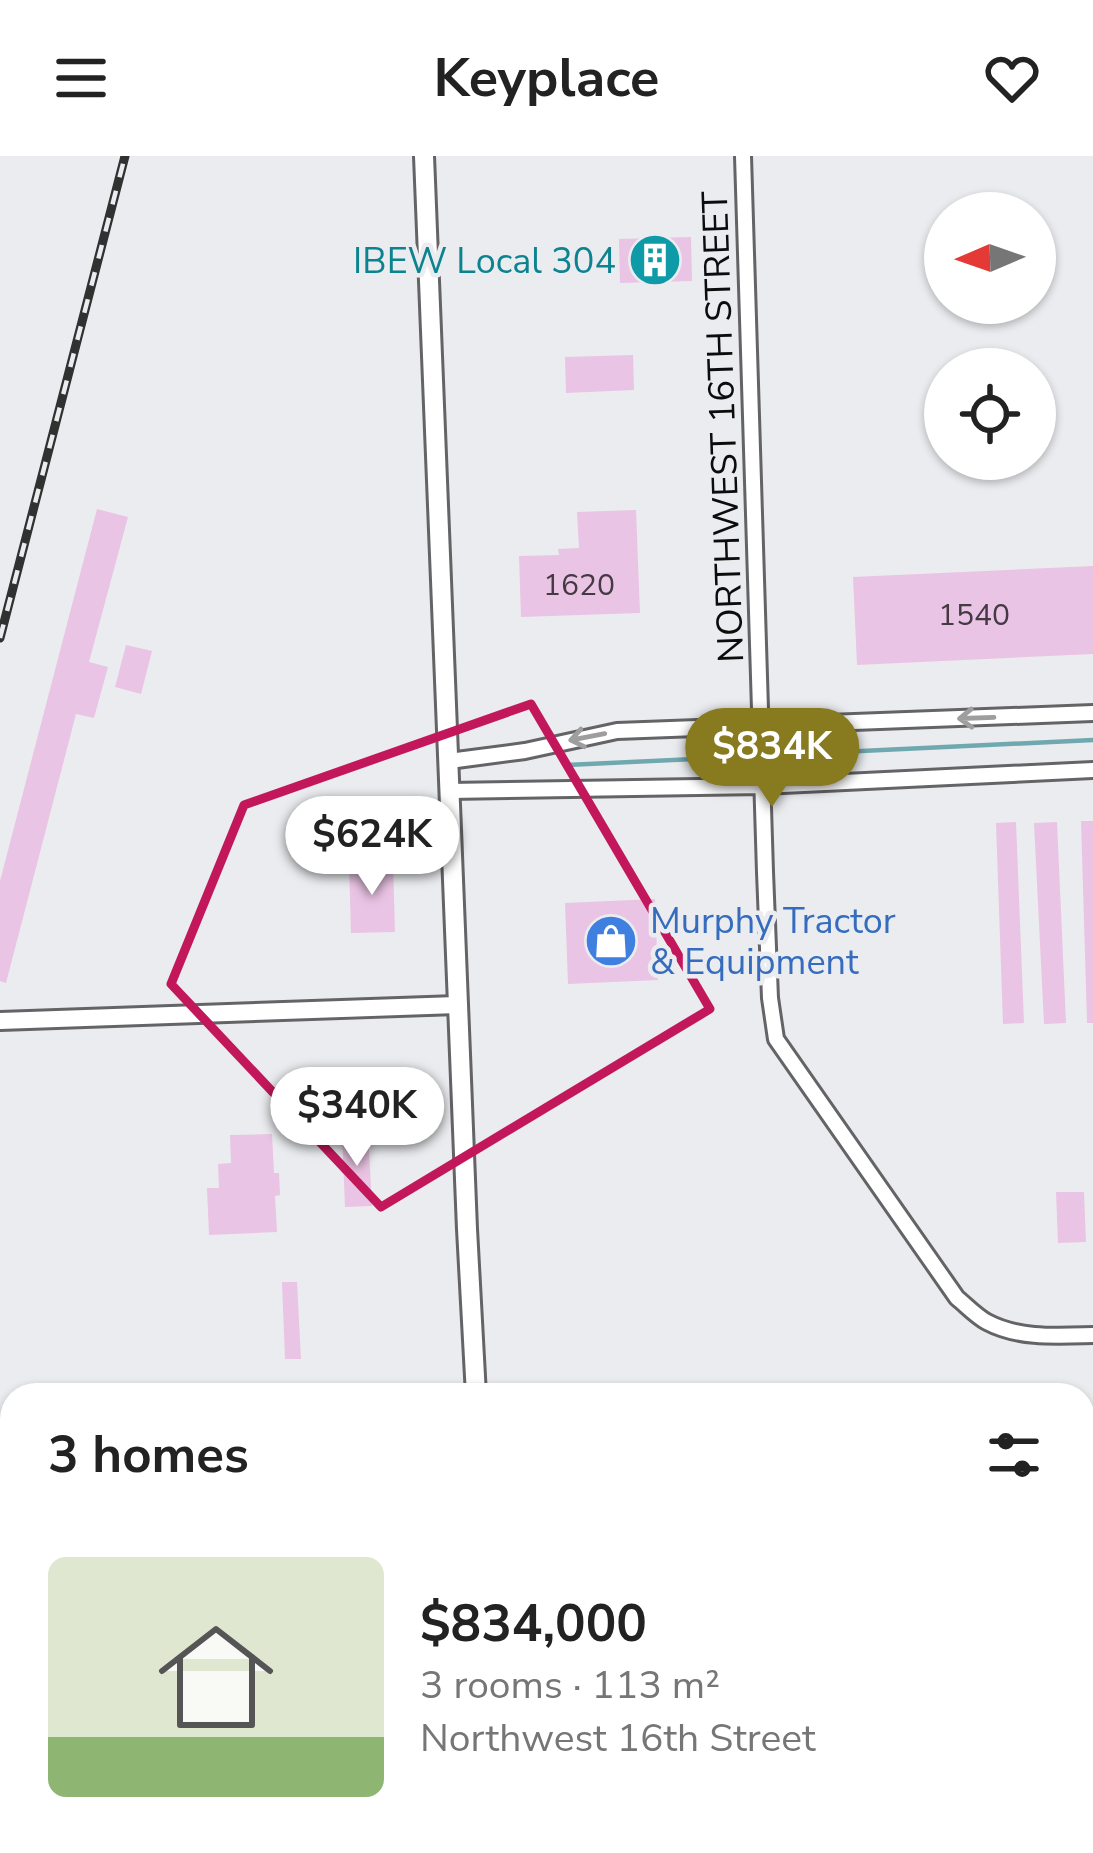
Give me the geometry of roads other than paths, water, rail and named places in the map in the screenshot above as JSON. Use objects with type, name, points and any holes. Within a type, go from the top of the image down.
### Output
[{"type":"main road","points":[[424,156],[475,1383]]},
{"type":"street","name":"NORTHWEST 16TH STREET","points":[[743,156],[762,785],[770,998],[776,1039],[957,1298],[985,1321],[1007,1330],[1046,1336],[1093,1335]]},
{"type":"street","points":[[449,760],[525,751],[617,731],[1093,713]]},
{"type":"street","points":[[449,791],[762,785],[1093,770]]},
{"type":"street","points":[[0,1021],[458,1005]]},
{"type":"waterway","points":[[567,765],[1093,740]]},
{"type":"railway","points":[[0,638],[125,156]]},
{"type":"place","name":"IBEW Local 304","points":[[655,260]]},
{"type":"place","name":"Murphy Tractor & Equipment","points":[[611,941]]}]
